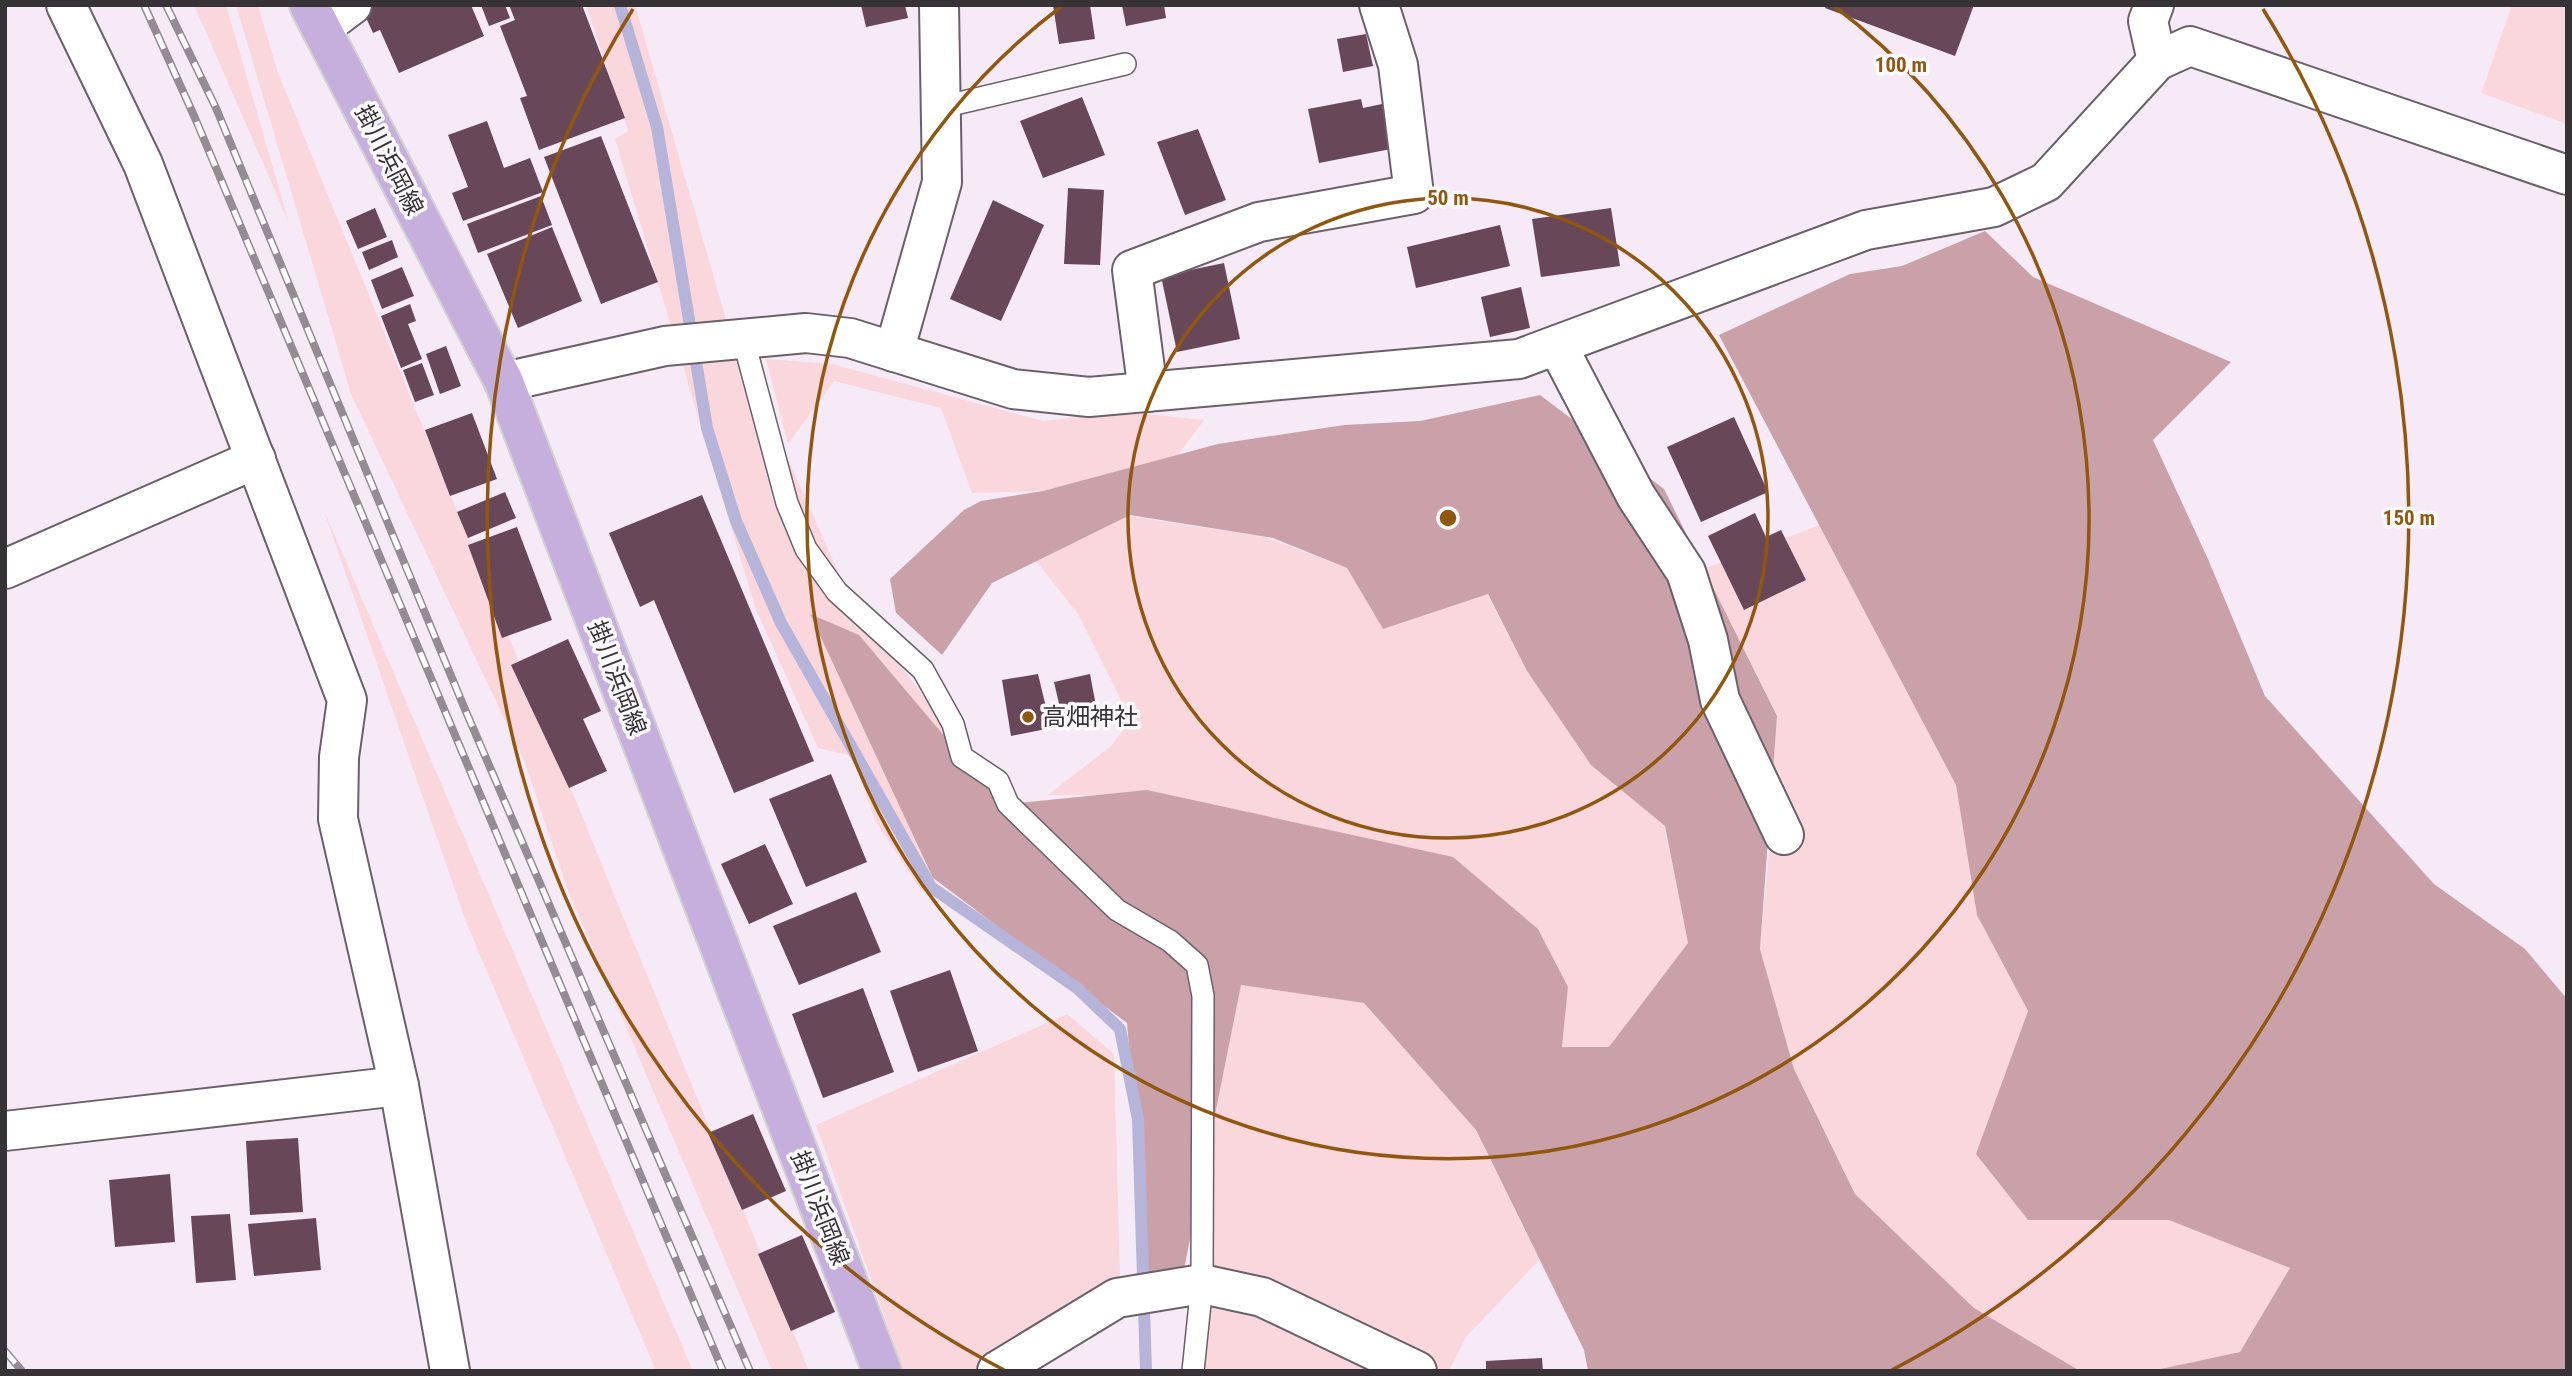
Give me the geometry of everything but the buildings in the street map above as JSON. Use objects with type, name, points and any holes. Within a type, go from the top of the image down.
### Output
[{"type":"main road","name":"掛川浜岡線","points":[[315,17],[504,382],[882,1371]]},
{"type":"street","points":[[66,5],[143,164],[347,700],[339,757],[338,819],[399,1086],[450,1371]]},
{"type":"street","points":[[315,17],[352,5]]},
{"type":"street","points":[[894,352],[942,182],[939,5]]},
{"type":"street","points":[[1148,392],[1132,270],[1259,222],[1414,194],[1398,65],[1379,5]]},
{"type":"street","points":[[2154,5],[2148,22],[2157,61]]},
{"type":"street","points":[[504,382],[665,346],[806,333],[850,338],[1013,389],[1089,397],[1519,359],[1866,230],[1994,207],[2046,182],[2157,61],[2190,46],[2567,175]]},
{"type":"street","points":[[1557,345],[1636,496],[1686,572],[1708,640],[1720,700],[1784,835]]},
{"type":"street","points":[[5,569],[256,459]]},
{"type":"street","points":[[5,1130],[399,1086]]},
{"type":"street","points":[[998,1371],[1116,1298],[1202,1284],[1262,1297],[1418,1371]]},
{"type":"lane","points":[[942,107],[1125,64]]},
{"type":"lane","points":[[733,339],[787,503],[806,550],[837,592],[923,670],[953,724],[961,757],[998,781],[1008,804],[1116,910],[1170,941],[1197,965],[1203,996],[1202,1284],[1193,1371]]},
{"type":"shaded area","points":[[194,5],[226,5],[289,223],[195,7]]},
{"type":"shaded area","points":[[236,5],[258,5],[278,73],[809,1371],[772,1371],[567,888],[525,763],[351,394]]},
{"type":"shaded area","points":[[586,5],[635,5],[726,319],[847,592],[1005,808],[922,892],[876,822],[852,756],[818,748],[755,607],[615,139],[628,131]]},
{"type":"shaded area","points":[[2512,5],[2567,5],[2567,124],[2481,93]]},
{"type":"shaded area","points":[[1985,231],[2033,277],[2231,362],[2153,440],[2208,559],[2265,696],[2434,884],[2525,949],[2567,999],[2567,1371],[2151,1371],[2240,1352],[2290,1268],[2169,1220],[2028,1220],[1976,1154],[2028,1011],[1977,915],[1956,785],[1719,335],[1850,274],[1902,266]]},
{"type":"shaded area","points":[[766,359],[832,364],[1043,421],[1125,412],[1204,420],[1178,455],[1043,491],[972,493],[941,408],[834,381],[788,444]]},
{"type":"shaded area","points":[[1540,395],[1664,489],[1777,716],[1760,949],[1794,1069],[1855,1194],[1974,1308],[2080,1371],[1588,1371],[1584,1350],[1476,1130],[1364,1003],[1241,985],[1182,1279],[1149,1283],[1127,1023],[933,878],[810,614],[859,635],[989,789],[1008,804],[1147,790],[1453,857],[1538,929],[1568,987],[1562,1047],[1609,1047],[1688,943],[1665,826],[1591,765],[1527,671],[1488,594],[1383,629],[1347,568],[1273,538],[1130,515],[992,583],[942,655],[896,613],[890,579],[964,510],[981,501],[1043,491],[1218,444],[1344,425],[1420,421]]},
{"type":"shaded area","points":[[323,508],[693,1371],[656,1371],[466,922]]},
{"type":"shaded area","points":[[1122,515],[1265,537],[1347,568],[1383,629],[1487,594],[1527,671],[1586,758],[1664,826],[1688,943],[1609,1051],[1562,1047],[1568,987],[1150,795],[1048,795],[1111,746],[1131,720],[1078,614],[1036,561]]},
{"type":"shaded area","points":[[1819,525],[1956,785],[1977,915],[2028,1011],[1977,1154],[2028,1220],[2169,1220],[2290,1268],[2240,1352],[2151,1371],[2080,1371],[1974,1308],[1855,1194],[1794,1069],[1760,948],[1771,831],[1704,569]]},
{"type":"shaded area","points":[[1240,985],[1364,1003],[1476,1130],[1539,1260],[1466,1337],[1449,1371],[1187,1371],[1203,1040]]},
{"type":"shaded area","points":[[1067,1014],[1114,1054],[1120,1274],[1105,1305],[973,1371],[904,1371],[816,1125]]},
{"type":"waterway","points":[[620,5],[657,127],[707,428],[736,521],[781,623],[931,887],[1077,988],[1120,1029],[1138,1119],[1146,1371]]},
{"type":"railway","points":[[144,5],[195,118],[723,1371]]},
{"type":"railway","points":[[166,5],[216,108],[464,707],[750,1371]]},
{"type":"railway","points":[[5,1351],[22,1371]]},
{"type":"place","name":"高畑神社","points":[[1028,717]]}]
